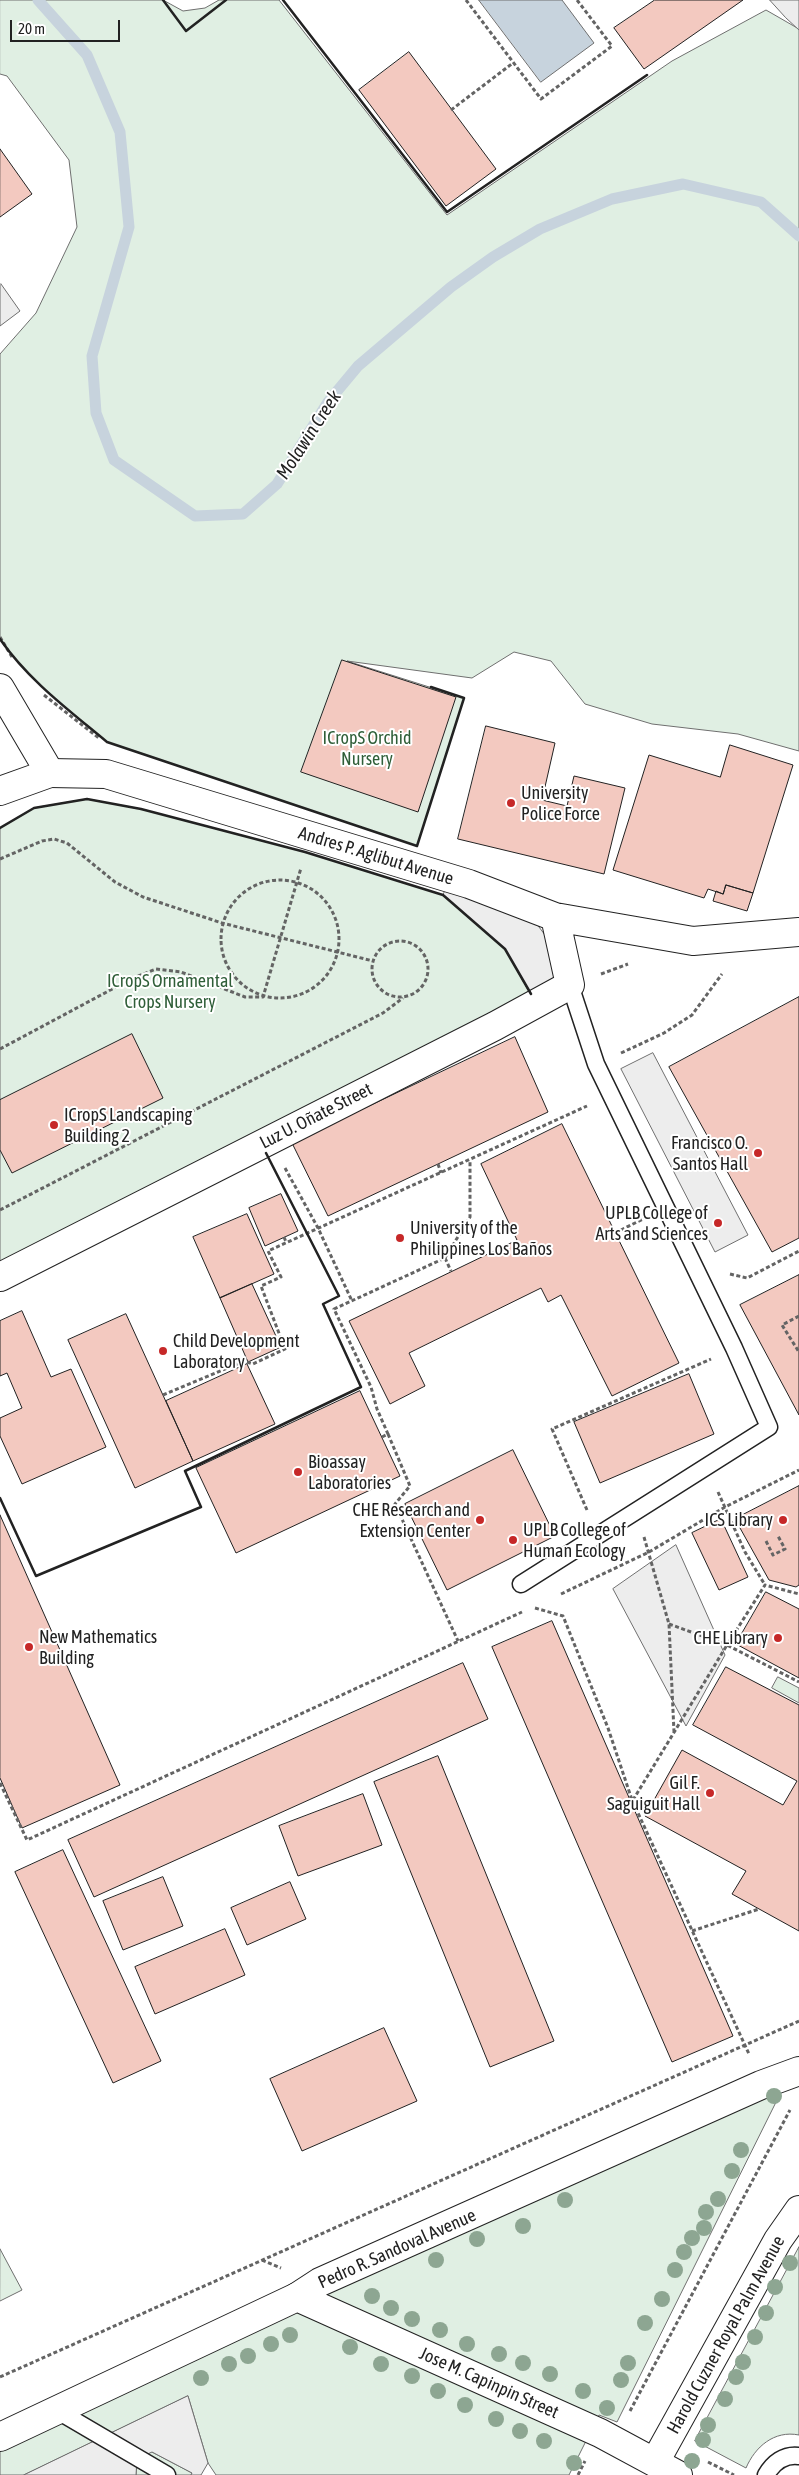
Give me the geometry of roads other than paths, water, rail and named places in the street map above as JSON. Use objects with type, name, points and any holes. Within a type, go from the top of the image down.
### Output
[{"type":"street","points":[[0,688],[50,773],[0,791]]},
{"type":"street","name":"Andres P. Aglibut Avenue","points":[[50,773],[106,774],[469,884],[554,917],[692,941],[799,932]]},
{"type":"street","points":[[554,917],[570,985]]},
{"type":"street","name":"Luz U. Oñate Street","points":[[0,1277],[164,1196],[271,1138],[495,1026],[570,985]]},
{"type":"street","name":"Pedro R. Sandoval Avenue","points":[[0,2437],[297,2297],[320,2282],[761,2085],[799,2070]]},
{"type":"street","name":"Harold Cuzner Royal Palm Avenue","points":[[666,2468],[774,2248],[799,2210]]},
{"type":"street","name":"Jose M. Capinpin Street","points":[[297,2297],[600,2433],[666,2468]]},
{"type":"lane","points":[[521,1584],[770,1427],[734,1348],[596,1064],[570,985]]},
{"type":"lane","points":[[58,2410],[167,2475]]},
{"type":"lane","points":[[766,2475],[773,2463],[791,2455],[799,2456]]},
{"type":"waterway","name":"Molawin Creek","points":[[38,0],[87,55],[120,132],[129,227],[92,356],[96,413],[114,460],[195,516],[243,514],[277,484],[328,402],[358,366],[451,287],[493,257],[540,229],[612,199],[683,184],[761,202],[799,236]]},
{"type":"place","name":"University Police Force","points":[[511,803]]},
{"type":"place","name":"ICropS Landscaping Building 2","points":[[54,1125]]},
{"type":"place","name":"Francisco O. Santos Hall","points":[[758,1153]]},
{"type":"place","name":"UPLB College of Arts and Sciences","points":[[718,1223]]},
{"type":"place","name":"University of the Philippines Los Baños","points":[[400,1238]]},
{"type":"place","name":"Child Development Laboratory","points":[[163,1351]]},
{"type":"place","name":"Bioassay Laboratories","points":[[298,1472]]},
{"type":"place","name":"CHE Research and Extension Center","points":[[480,1520]]},
{"type":"place","name":"ICS Library","points":[[783,1520]]},
{"type":"place","name":"UPLB College of Human Ecology","points":[[513,1540]]},
{"type":"place","name":"CHE Library","points":[[778,1638]]},
{"type":"place","name":"New Mathematics Building","points":[[29,1647]]},
{"type":"place","name":"Gil F. Saguiguit Hall","points":[[710,1793]]},
{"type":"park label","name":"ICropS Orchid Nursery","points":[[367,748]]},
{"type":"park label","name":"ICropS Ornamental Crops Nursery","points":[[170,991]]}]
